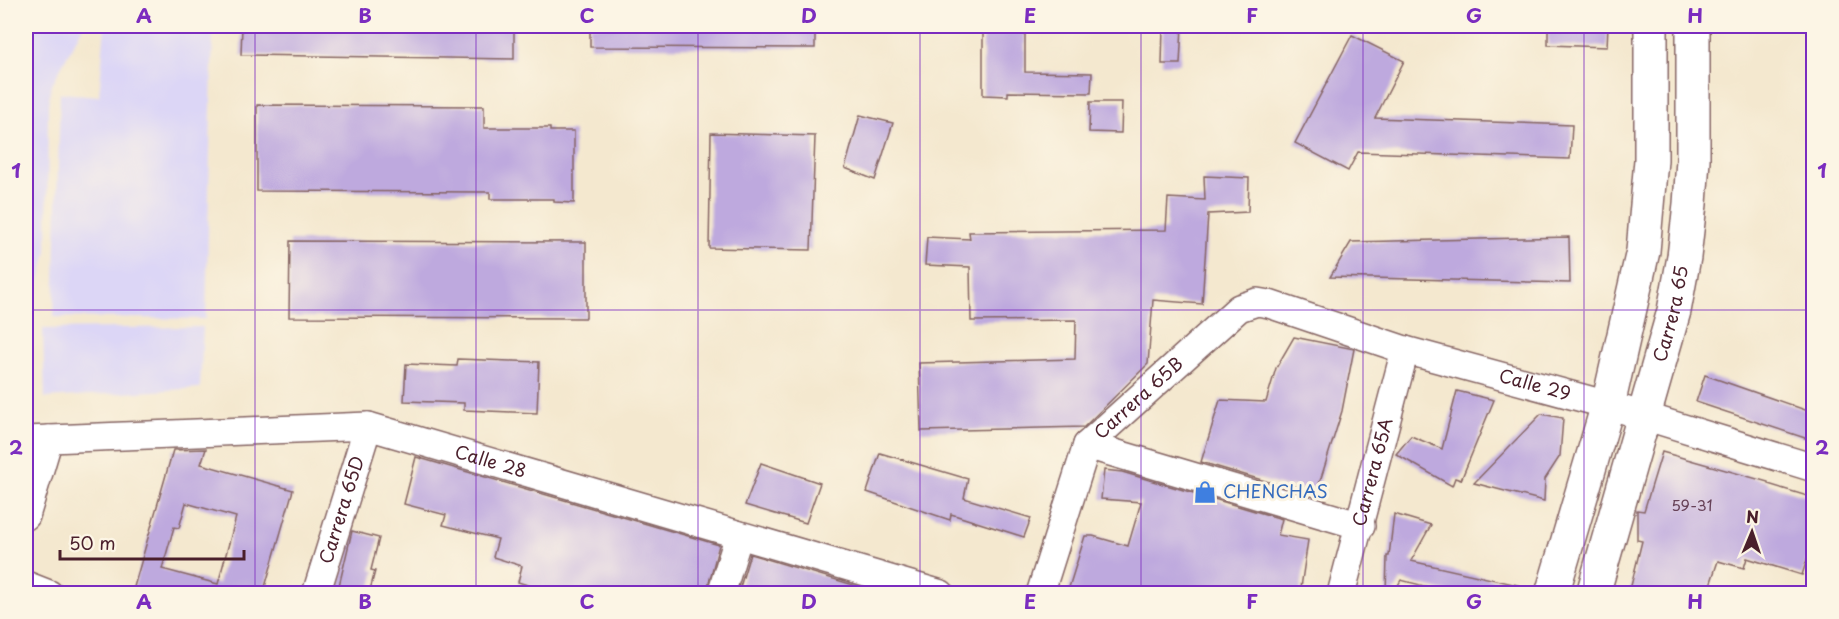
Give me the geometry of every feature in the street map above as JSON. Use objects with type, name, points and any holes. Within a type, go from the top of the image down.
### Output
[{"type":"main road","points":[[1552,594],[1608,405],[1643,251],[1651,160],[1651,26]]},
{"type":"main road","name":"Carrera 65","points":[[1593,594],[1674,311],[1684,257],[1693,160],[1694,26]]},
{"type":"street","name":"Calle 29","points":[[1257,302],[1405,350],[1608,405],[1814,468]]},
{"type":"street","name":"Carrera 65B","points":[[1040,594],[1087,445],[1239,308],[1257,302]]},
{"type":"street","name":"Carrera 65A","points":[[1341,594],[1405,350]]},
{"type":"street","name":"Calle 28","points":[[37,439],[368,426],[941,594]]},
{"type":"street","name":"Carrera 65D","points":[[316,594],[368,426]]},
{"type":"street","points":[[26,516],[37,439]]},
{"type":"street","points":[[1087,445],[1360,526]]},
{"type":"street","points":[[721,594],[739,535]]},
{"type":"street","points":[[26,585],[49,594]]},
{"type":"shaded area","points":[[26,26],[83,26],[51,86],[48,106],[47,252],[26,336]]},
{"type":"shaded area","points":[[105,26],[213,26],[206,319],[54,317],[60,93],[99,96]]},
{"type":"shaded area","points":[[203,327],[200,388],[45,398],[43,329]]},
{"type":"building","points":[[242,26],[514,26],[514,59],[241,55]]},
{"type":"building","points":[[590,26],[815,26],[815,48],[590,47]]},
{"type":"building","points":[[983,26],[1025,26],[1025,72],[1092,73],[1091,93],[1008,92],[1008,96],[983,95]]},
{"type":"building","points":[[1163,26],[1182,26],[1180,64],[1162,64]]},
{"type":"building","points":[[1548,26],[1608,26],[1607,47],[1548,45]]},
{"type":"building","points":[[1352,35],[1404,61],[1375,118],[1572,125],[1570,159],[1358,152],[1348,171],[1295,143]]},
{"type":"building","points":[[1090,102],[1122,102],[1121,133],[1089,132]]},
{"type":"building","points":[[257,105],[484,106],[484,128],[550,128],[550,131],[574,131],[574,203],[554,202],[554,199],[490,199],[490,192],[257,191]]},
{"type":"building","points":[[860,115],[893,123],[875,180],[845,168]]},
{"type":"building","points":[[711,133],[815,136],[811,250],[709,248]]},
{"type":"building","points":[[1204,176],[1249,178],[1248,212],[1208,214],[1202,304],[1153,300],[1148,364],[1084,427],[921,431],[919,363],[1075,359],[1076,320],[971,321],[970,267],[925,265],[927,237],[970,239],[969,232],[1166,230],[1168,198],[1205,200]]},
{"type":"building","points":[[1569,237],[1570,283],[1330,277],[1351,242]]},
{"type":"building","points":[[290,241],[586,242],[586,318],[289,317]]},
{"type":"building","points":[[1294,337],[1354,349],[1342,411],[1316,494],[1201,462],[1220,400],[1266,402],[1276,368]]},
{"type":"building","points":[[458,359],[539,362],[537,413],[464,410],[464,403],[404,401],[406,364],[457,366]]},
{"type":"building","points":[[1705,375],[1814,413],[1814,441],[1696,402]]},
{"type":"building","points":[[1457,391],[1494,400],[1461,480],[1455,478],[1452,486],[1396,454],[1411,436],[1442,449]]},
{"type":"building","points":[[1541,414],[1563,418],[1560,456],[1545,479],[1544,501],[1474,483]]},
{"type":"building","points":[[206,449],[201,464],[293,490],[263,594],[132,594],[173,450]],"holes":[[[186,503],[236,517],[218,584],[162,569],[174,527],[179,528]]]},
{"type":"building","points":[[1662,452],[1768,482],[1768,484],[1814,498],[1814,538],[1802,575],[1747,558],[1744,568],[1718,561],[1707,594],[1629,594],[1642,541],[1637,540],[1637,510],[1644,511]]},
{"type":"building","points":[[880,453],[968,479],[964,498],[1031,518],[1024,537],[951,514],[950,520],[867,492]]},
{"type":"building","points":[[416,457],[719,545],[706,594],[556,594],[518,582],[522,566],[493,557],[498,539],[443,525],[446,515],[404,504]]},
{"type":"building","points":[[761,463],[820,483],[806,523],[745,505]]},
{"type":"building","points":[[1104,470],[1122,472],[1282,519],[1278,535],[1308,540],[1300,594],[1067,594],[1085,536],[1093,536],[1128,546],[1141,502],[1101,499]]},
{"type":"building","points":[[1394,514],[1431,525],[1411,561],[1518,585],[1517,594],[1456,594],[1401,580],[1393,594],[1386,594],[1387,556],[1389,556]]},
{"type":"building","points":[[352,531],[379,538],[371,570],[375,571],[369,594],[353,594],[338,590]]},
{"type":"building","points":[[750,554],[880,593],[880,594],[738,594]]},
{"type":"place","name":"CHENCHAS","points":[[1205,492]]}]
